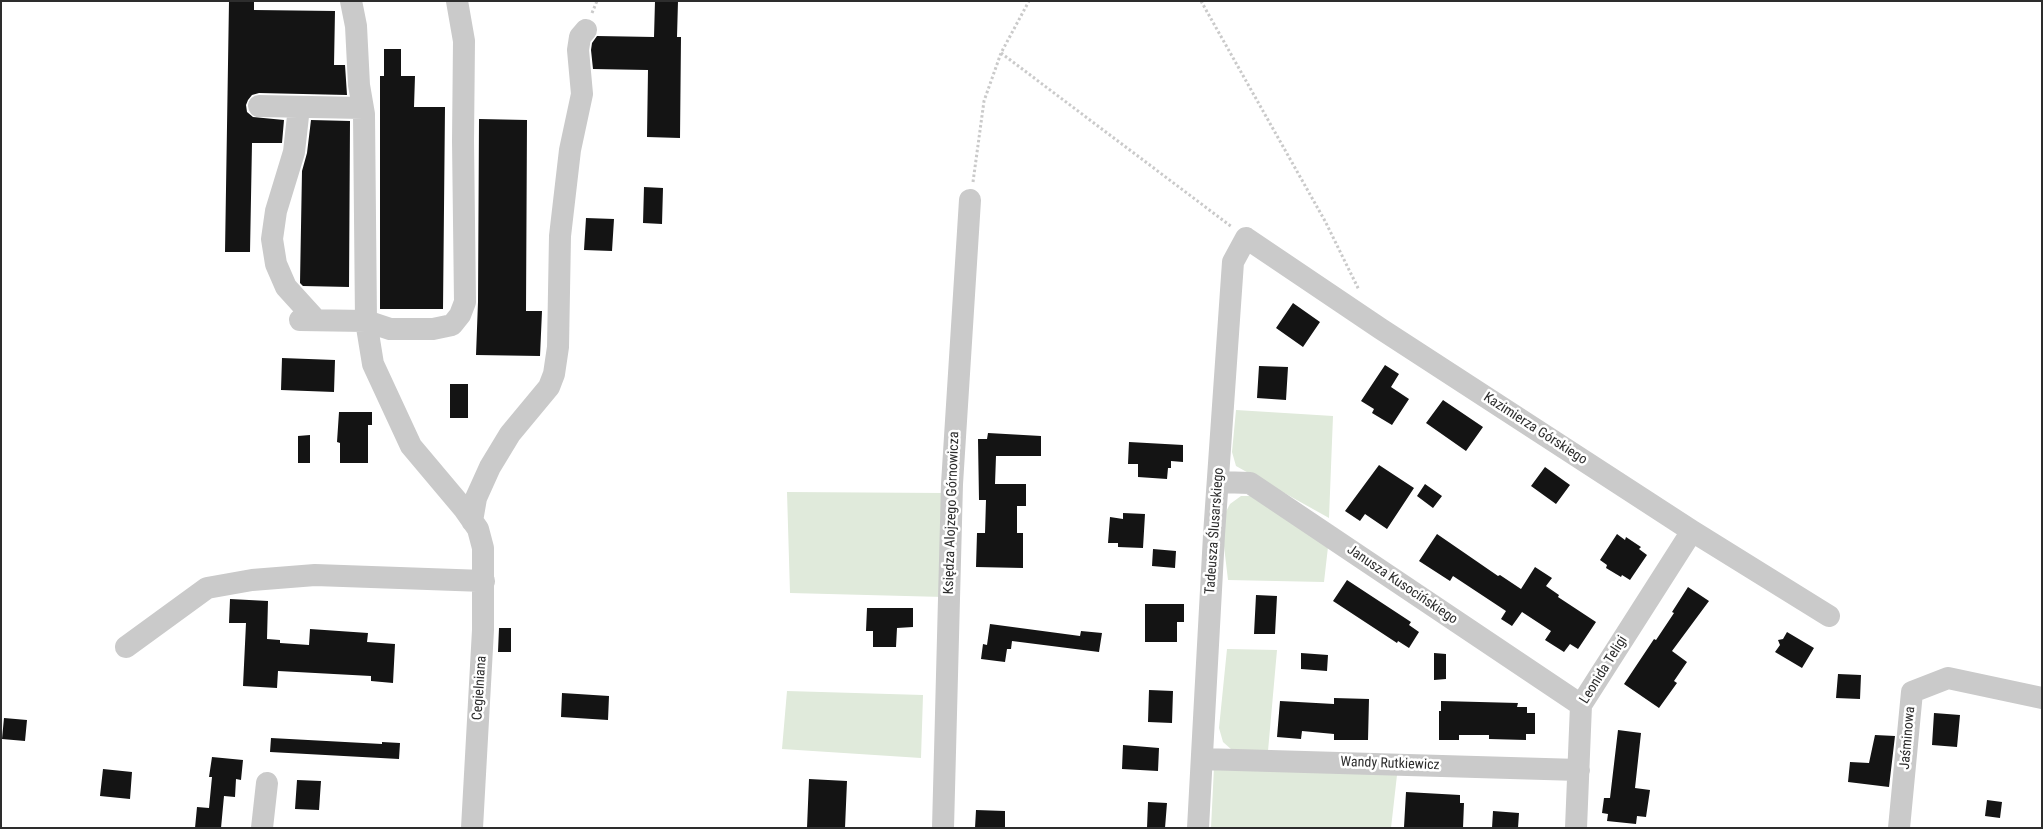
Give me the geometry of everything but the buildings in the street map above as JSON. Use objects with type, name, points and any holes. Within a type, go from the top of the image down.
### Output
[{"type":"street","name":"Cegielniana","points":[[351,1],[356,26],[359,85],[364,108],[366,321],[372,364],[411,446],[472,521],[478,530],[483,548],[483,630],[472,828]]},
{"type":"street","points":[[299,107],[294,152],[276,211],[272,239],[276,264],[286,287],[308,320],[366,321],[390,328],[433,329],[452,325],[460,315],[465,302],[462,141],[464,41],[458,1]]},
{"type":"street","points":[[472,521],[476,498],[490,467],[510,434],[549,387],[554,374],[558,347],[560,236],[570,150],[582,94],[578,50],[580,37],[586,30]]},
{"type":"street","points":[[259,106],[364,108]]},
{"type":"street","name":"Księdza Alojzego Górnowicza","points":[[943,828],[952,484],[970,200]]},
{"type":"street","name":"Tadeusza Ślusarskiego","points":[[1198,828],[1214,535],[1233,262],[1246,238]]},
{"type":"street","name":"Kazimierza Górskiego","points":[[1246,238],[1381,329],[1692,531],[1829,616]]},
{"type":"street","name":"Janusza Kusocińskiego","points":[[1219,482],[1250,483],[1581,705]]},
{"type":"street","name":"Leonida Teligi","points":[[1576,828],[1581,705],[1692,531]]},
{"type":"street","points":[[126,647],[207,588],[252,580],[315,575],[484,581]]},
{"type":"street","name":"Jaśminowa","points":[[1899,828],[1912,692],[1948,678],[2042,698]]},
{"type":"street","name":"Wandy Rutkiewicz","points":[[1202,759],[1579,770]]},
{"type":"street","points":[[262,828],[267,783]]},
{"type":"path","points":[[970,200],[984,101],[1001,53],[1029,1]]},
{"type":"path","points":[[1201,1],[1325,221],[1364,298]]},
{"type":"path","points":[[1001,53],[1246,238]]},
{"type":"green space","points":[[1236,410],[1333,416],[1329,518],[1236,466],[1232,452]]},
{"type":"green space","points":[[787,492],[944,493],[944,597],[790,593]]},
{"type":"green space","points":[[1241,496],[1256,496],[1328,547],[1324,582],[1228,580],[1221,521],[1230,504]]},
{"type":"green space","points":[[1227,649],[1277,650],[1268,751],[1232,750],[1223,742],[1219,728]]},
{"type":"green space","points":[[787,691],[923,695],[921,758],[782,749]]},
{"type":"green space","points":[[1214,767],[1397,775],[1391,828],[1211,828]]}]
